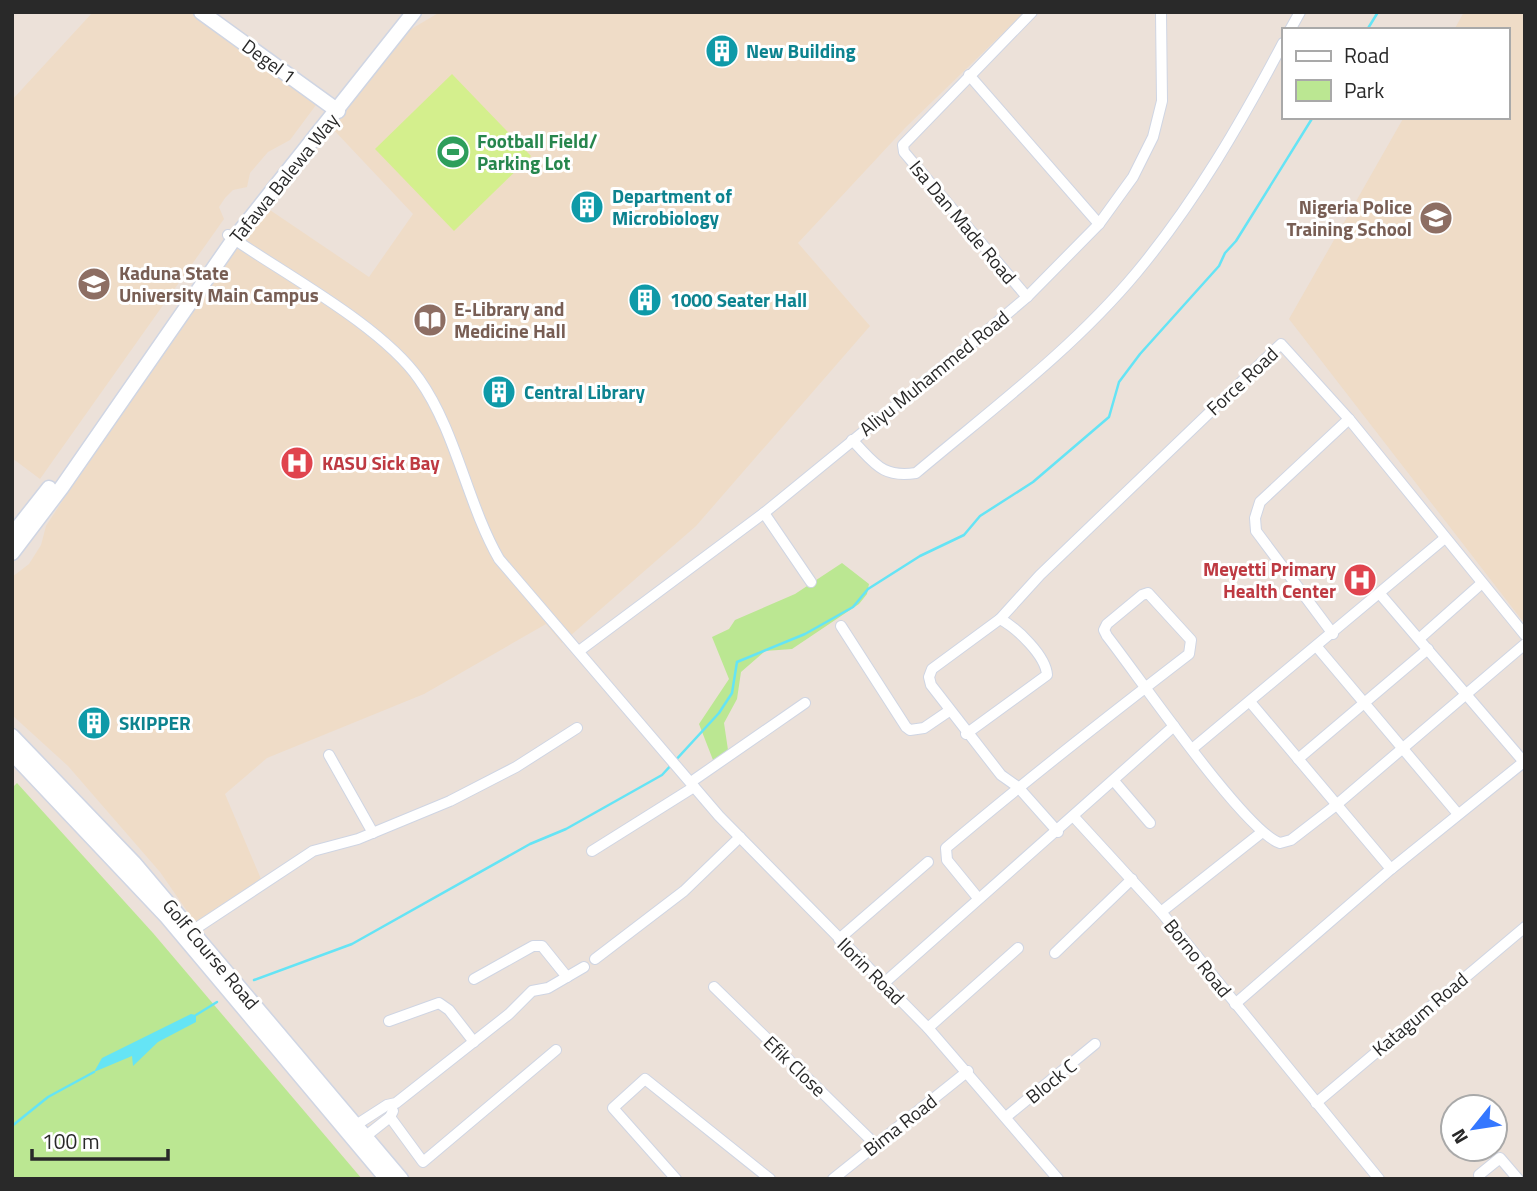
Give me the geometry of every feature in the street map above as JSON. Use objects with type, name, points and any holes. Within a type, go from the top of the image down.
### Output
[{"type":"street","name":"Degel 1","points":[[201,12],[335,108]]},
{"type":"street","name":"Tafawa Balewa Way","points":[[335,108],[402,12]]},
{"type":"street","name":"Tafawa Balewa Way","points":[[12,535],[53,483],[231,237],[414,12]]},
{"type":"street","points":[[1032,12],[969,75],[1099,224]]},
{"type":"street","name":"Aliyu Muhammed Road","points":[[579,651],[764,513],[1027,297],[1099,224],[1133,177],[1153,137],[1162,101],[1161,12]]},
{"type":"street","points":[[1291,28],[1300,12]]},
{"type":"street","points":[[852,440],[881,470],[897,475],[916,473],[1054,358],[1136,273],[1209,174],[1282,45]]},
{"type":"street","name":"Isa Dan Made Road","points":[[969,75],[903,145],[904,152],[1027,297]]},
{"type":"street","name":"Tafawa Balewa Way","points":[[12,553],[62,487],[231,237]]},
{"type":"street","name":"Ilorin Road","points":[[231,237],[380,338],[419,378],[436,409],[484,532],[499,559],[692,785],[928,1028],[1058,1179]]},
{"type":"street","name":"Force Road","points":[[949,711],[929,677],[932,669],[1000,619],[1040,575],[1281,344],[1349,419],[1525,635]]},
{"type":"street","points":[[1333,634],[1256,531],[1255,518],[1260,502],[1349,419]]},
{"type":"street","points":[[764,513],[811,582]]},
{"type":"street","points":[[1192,749],[1251,703],[1445,538]]},
{"type":"street","points":[[1420,638],[1482,583]]},
{"type":"street","points":[[978,898],[944,853],[946,848],[1018,787],[1146,686],[1189,654],[1191,640],[1148,593],[1107,624],[1104,630],[1146,686],[1174,726],[1261,833],[1280,844],[1291,840],[1335,806],[1525,644]]},
{"type":"street","points":[[1235,1004],[1391,869],[1524,761],[1380,594]]},
{"type":"street","points":[[966,734],[1047,675],[1042,660],[1009,624],[1000,619]]},
{"type":"street","points":[[841,626],[905,727],[910,730],[924,728],[949,711],[1001,775],[1018,787],[1058,832]]},
{"type":"street","points":[[1317,647],[1401,750],[1458,814]]},
{"type":"street","points":[[1298,759],[1428,649]]},
{"type":"street","points":[[592,851],[692,785],[805,703]]},
{"type":"street","points":[[1251,703],[1335,806],[1391,869]]},
{"type":"street","points":[[883,984],[978,898],[1058,832],[1174,726]]},
{"type":"street","points":[[191,931],[313,851],[373,833],[450,801],[516,767],[577,728]]},
{"type":"street","name":"Golf Course Road","points":[[12,736],[191,931],[401,1179]]},
{"type":"street","name":"Golf Course Road","points":[[12,753],[130,867],[387,1179]]},
{"type":"street","points":[[329,755],[373,833]]},
{"type":"street","points":[[1114,781],[1150,823]]},
{"type":"street","name":"Borno Road","points":[[1074,817],[1161,912],[1380,1179]]},
{"type":"street","points":[[1161,912],[1261,833]]},
{"type":"street","points":[[595,959],[684,891],[740,837]]},
{"type":"street","points":[[839,939],[928,862]]},
{"type":"street","points":[[1055,953],[1132,879]]},
{"type":"street","name":"Katagum Road","points":[[1315,1103],[1525,927]]},
{"type":"street","points":[[474,979],[533,946],[542,946],[567,977]]},
{"type":"street","points":[[928,1028],[1018,948]]},
{"type":"street","points":[[361,1131],[390,1117],[396,1104],[474,1042],[532,991],[548,988],[584,967]]},
{"type":"street","name":"Efik Close","points":[[715,987],[876,1145]]},
{"type":"street","points":[[389,1021],[439,1003],[449,1010],[474,1042]]},
{"type":"street","name":"Block C","points":[[1006,1117],[1095,1044]]},
{"type":"street","points":[[390,1117],[423,1162],[556,1050]]},
{"type":"street","name":"Bima Road","points":[[833,1179],[968,1072]]},
{"type":"street","points":[[676,1179],[614,1111],[615,1104],[645,1079],[770,1179]]},
{"type":"street","points":[[361,1131],[387,1105],[396,1104]]},
{"type":"street","points":[[1479,1175],[1500,1158],[1518,1179]]},
{"type":"shaded area","name":"Kaduna State University Main Campus","points":[[93,12],[193,12],[316,105],[290,140],[268,152],[250,173],[247,187],[233,190],[225,198],[219,207],[224,219],[40,479],[12,458],[12,100]]},
{"type":"shaded area","points":[[440,12],[1025,12],[906,127],[798,243],[870,326],[696,526],[562,643],[546,624],[424,694],[267,758],[225,794],[261,879],[196,924],[160,872],[68,766],[12,715],[12,577],[29,564],[41,545],[46,526],[135,389],[264,206],[369,277],[413,214],[331,127],[408,31]]},
{"type":"shaded area","name":"Nigeria Police Training School","points":[[1464,12],[1525,12],[1525,624],[1289,319],[1403,119],[1509,119],[1509,28],[1455,28]]},
{"type":"green space","name":"Football Field/ Parking Lot","points":[[452,74],[531,156],[454,231],[375,149]]},
{"type":"green space","points":[[842,563],[869,584],[867,594],[859,604],[792,649],[765,651],[741,672],[737,699],[724,723],[728,750],[713,760],[699,724],[729,679],[712,637],[729,629],[735,620],[795,594]]},
{"type":"green space","points":[[17,783],[153,933],[362,1179],[12,1179],[12,788]]},
{"type":"water","points":[[191,1014],[196,1015],[196,1022],[158,1042],[133,1066],[132,1056],[94,1072],[102,1058]]},
{"type":"waterway","points":[[1368,28],[1378,12]]},
{"type":"waterway","points":[[254,980],[352,944],[530,844],[566,829],[662,775],[719,713],[732,693],[737,662],[805,634],[853,607],[868,589],[920,556],[964,535],[980,516],[1033,482],[1109,417],[1119,382],[1140,354],[1219,266],[1312,119]]},
{"type":"waterway","points":[[196,1015],[217,1002]]},
{"type":"waterway","points":[[12,1126],[48,1097],[94,1072]]},
{"type":"place","name":"New Building","points":[[722,51]]},
{"type":"place","name":"Football Field/ Parking Lot","points":[[453,152]]},
{"type":"place","name":"Department of Microbiology","points":[[587,207]]},
{"type":"place","name":"Nigeria Police Training School","points":[[1436,218]]},
{"type":"place","name":"Kaduna State University Main Campus","points":[[94,284]]},
{"type":"place","name":"1000 Seater Hall","points":[[645,300]]},
{"type":"place","name":"E-Library and Medicine Hall","points":[[430,320]]},
{"type":"place","name":"Central Library","points":[[499,392]]},
{"type":"place","name":"KASU Sick Bay","points":[[297,463]]},
{"type":"place","name":"Meyetti Primary Health Center","points":[[1360,580]]},
{"type":"place","name":"SKIPPER","points":[[94,723]]}]
